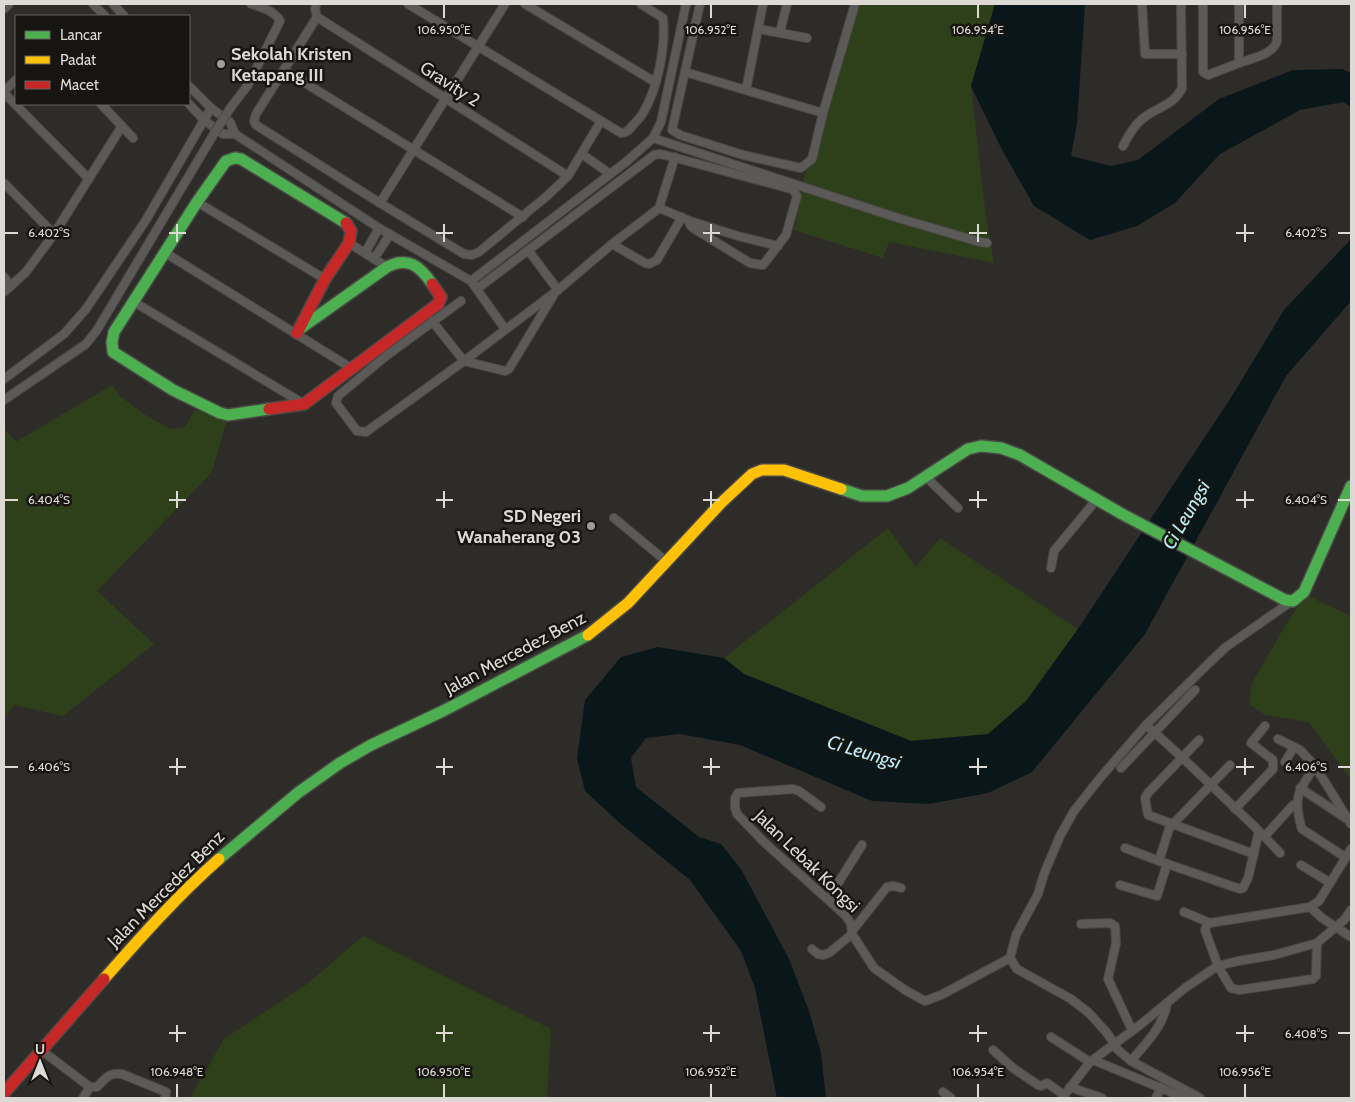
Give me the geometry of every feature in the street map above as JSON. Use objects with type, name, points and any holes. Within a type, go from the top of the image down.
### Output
[{"type":"main road","points":[[235,158],[241,159],[347,224],[352,231],[350,243],[325,279],[299,330],[387,267],[402,260],[424,272],[441,297],[440,300],[304,404],[228,415],[173,390],[113,352],[111,339],[197,202],[226,161],[235,158]]},
{"type":"main road","name":"Jalan Mercedez Benz","points":[[4,1093],[113,968],[189,886],[299,792],[340,762],[572,645],[614,616],[721,503],[752,474],[762,470],[784,470],[862,496],[874,498],[888,497],[902,492],[968,450],[991,446],[1006,449],[1020,455],[1122,514],[1285,600],[1293,601]]},
{"type":"main road","points":[[1293,601],[1304,592],[1351,486]]},
{"type":"street","points":[[4,9],[9,4]]},
{"type":"street","points":[[93,4],[104,15]]},
{"type":"street","points":[[113,4],[123,15]]},
{"type":"street","points":[[4,400],[86,344],[97,330],[215,132],[248,85],[280,21],[265,8],[251,4]]},
{"type":"street","points":[[316,4],[314,9],[318,17],[256,114],[254,121],[256,125],[464,254],[470,255],[478,252],[523,217],[568,176],[601,121]]},
{"type":"street","points":[[408,4],[621,133],[625,133],[643,113],[655,82],[662,53],[664,18],[641,4]]},
{"type":"street","points":[[380,203],[505,4]]},
{"type":"street","points":[[525,4],[655,82]]},
{"type":"street","points":[[472,281],[610,174],[653,138],[661,122],[686,4]]},
{"type":"street","points":[[700,4],[672,130],[680,135],[743,155],[801,168],[812,159],[823,113],[855,4]]},
{"type":"street","points":[[746,90],[763,4]]},
{"type":"street","points":[[780,32],[788,4]]},
{"type":"street","points":[[1142,4],[1145,54],[1182,54]]},
{"type":"street","points":[[1123,146],[1131,131],[1142,119],[1163,108],[1180,94],[1182,88],[1181,4]]},
{"type":"street","points":[[1203,4],[1203,72],[1208,75],[1258,56],[1275,46],[1278,41],[1277,4]]},
{"type":"street","points":[[1239,4],[1239,63]]},
{"type":"street","name":"Gravity 2","points":[[318,17],[568,176]]},
{"type":"street","points":[[758,29],[807,38]]},
{"type":"street","points":[[284,70],[523,217]]},
{"type":"street","points":[[685,72],[823,113]]},
{"type":"street","points":[[15,81],[4,92],[15,103]]},
{"type":"street","points":[[190,87],[211,108],[230,122],[235,134]]},
{"type":"street","points":[[17,105],[89,179]]},
{"type":"street","points":[[102,105],[133,138]]},
{"type":"street","points":[[189,105],[204,120],[223,134],[235,134],[379,228],[472,281],[505,329]]},
{"type":"street","points":[[4,379],[64,334],[86,309],[146,220],[211,108]]},
{"type":"street","points":[[4,292],[26,272],[54,234],[122,126]]},
{"type":"street","points":[[653,138],[898,218],[987,243]]},
{"type":"street","points":[[582,154],[610,174]]},
{"type":"street","points":[[477,289],[654,155],[659,154],[675,158],[794,191],[796,196],[786,235],[763,266],[755,264],[693,228],[690,225],[690,221]]},
{"type":"street","points":[[461,301],[386,356],[338,396],[336,403],[358,431],[366,432],[464,361],[556,292],[612,244],[659,208],[675,158]]},
{"type":"street","points":[[4,182],[54,234]]},
{"type":"street","points":[[197,202],[325,279]]},
{"type":"street","points":[[659,208],[690,221],[778,246]]},
{"type":"street","points":[[612,244],[638,260],[649,264],[658,260],[682,218]]},
{"type":"street","points":[[365,253],[379,228]]},
{"type":"street","points":[[374,259],[390,234]]},
{"type":"street","points":[[350,243],[387,267]]},
{"type":"street","points":[[528,250],[556,292]]},
{"type":"street","points":[[164,252],[299,330],[351,368]]},
{"type":"street","points":[[4,278],[11,286]]},
{"type":"street","points":[[432,321],[464,361],[502,371],[507,370],[556,292]]},
{"type":"street","points":[[134,302],[304,404]]},
{"type":"street","points":[[926,477],[958,508]]},
{"type":"street","points":[[1051,568],[1054,551],[1097,499]]},
{"type":"street","points":[[614,518],[667,562]]},
{"type":"street","points":[[1200,1098],[1131,1062],[1112,1044],[1106,1033],[1089,1012],[1071,999],[1017,969],[1010,958],[1016,935],[1038,894],[1044,874],[1068,821],[1100,778],[1146,725],[1226,647],[1293,601]]},
{"type":"street","points":[[1121,768],[1195,690]]},
{"type":"street","points":[[1146,725],[1280,853]]},
{"type":"street","points":[[1236,809],[1273,769],[1273,760],[1251,742],[1266,726]]},
{"type":"street","points":[[1278,738],[1300,750],[1315,766],[1350,822]]},
{"type":"street","points":[[1199,740],[1148,793],[1145,798],[1148,815],[1254,854]]},
{"type":"street","points":[[1285,762],[1294,747]]},
{"type":"street","points":[[1159,861],[1169,829],[1230,764]]},
{"type":"street","points":[[1315,766],[1300,788],[1296,798],[1302,829],[1345,857]]},
{"type":"street","points":[[1300,788],[1350,822]]},
{"type":"street","name":"Jalan Lebak Kongsi","points":[[821,807],[799,791],[793,789],[738,794],[735,798],[737,814],[794,870],[846,916],[874,968],[922,1001],[941,995],[1010,958]]},
{"type":"street","points":[[1125,848],[1240,889],[1246,884],[1254,854],[1262,834],[1293,805]]},
{"type":"street","points":[[828,899],[862,845]]},
{"type":"street","points":[[1184,912],[1210,923],[1310,907],[1319,901],[1351,849]]},
{"type":"street","points":[[1120,885],[1157,896],[1167,864]]},
{"type":"street","points":[[1301,865],[1329,882]]},
{"type":"street","points":[[812,949],[818,954],[826,954],[853,932],[887,887],[901,888]]},
{"type":"street","points":[[1310,907],[1322,918],[1351,937]]},
{"type":"street","points":[[993,1050],[1013,1068],[1038,1085],[1041,1086],[1047,1083],[1063,1097],[1092,1061],[1112,1044],[1185,988],[1218,966],[1274,955],[1317,943],[1345,919],[1351,910]]},
{"type":"street","points":[[1081,924],[1110,923],[1116,926],[1116,943],[1108,980],[1132,1030]]},
{"type":"street","points":[[1210,923],[1205,930],[1218,966],[1231,988],[1239,990],[1313,979],[1316,976],[1317,943]]},
{"type":"street","points":[[1131,1062],[1158,1027],[1164,1017],[1167,1003]]},
{"type":"street","points":[[1051,1037],[1092,1061],[1185,1098]]},
{"type":"street","points":[[41,1050],[90,1087],[97,1087],[108,1075],[116,1073],[166,1092],[166,1098]]},
{"type":"street","points":[[83,1098],[90,1087]]},
{"type":"street","points":[[1070,1087],[1102,1098]]},
{"type":"street","points":[[1156,1098],[1161,1087]]},
{"type":"street","points":[[944,1092],[952,1098]]},
{"type":"green space","points":[[856,4],[995,4],[971,86],[986,218],[994,263],[889,242],[883,258],[794,230],[803,190],[804,176]]},
{"type":"green space","points":[[112,385],[121,397],[144,414],[170,429],[185,427],[195,410],[227,419],[212,472],[97,591],[154,644],[63,716],[14,705],[4,719],[4,429],[16,442]]},
{"type":"green space","points":[[888,528],[916,567],[940,538],[1078,629],[1026,701],[988,734],[911,741],[744,674],[724,658]]},
{"type":"green space","points":[[1306,595],[1351,616],[1351,780],[1309,722],[1265,715],[1250,705],[1251,685],[1285,626]]},
{"type":"green space","points":[[363,936],[551,1029],[547,1098],[190,1098],[224,1039],[307,984]]},
{"type":"water","points":[[995,4],[1085,4],[1077,123],[1071,156],[1111,166],[1138,160],[1219,99],[1293,70],[1342,69],[1351,73],[1351,107],[1343,102],[1300,110],[1220,154],[1175,203],[1137,226],[1090,240],[1034,206],[1001,148],[971,86]]},
{"type":"water","name":"Ci Leungsi","points":[[1351,239],[1351,301],[1286,376],[1145,634],[1032,772],[988,793],[929,804],[872,801],[740,745],[680,734],[646,738],[631,758],[636,787],[699,837],[721,844],[741,869],[789,959],[809,1011],[821,1053],[826,1098],[777,1098],[755,988],[741,951],[690,880],[622,825],[585,791],[577,758],[585,700],[621,657],[658,647],[724,658],[744,674],[911,741],[988,734],[1026,701],[1078,629],[1232,396],[1284,310]]},
{"type":"traffic: fast","points":[[269,409],[228,415],[173,390],[113,352],[114,332],[197,202],[226,161],[235,158],[241,159],[346,223]]},
{"type":"traffic: fast","points":[[301,328],[394,264],[401,262],[413,265],[423,272],[432,284]]},
{"type":"traffic: fast","points":[[841,489],[862,496],[887,496],[908,488],[968,449],[981,446],[1001,448],[1020,455],[1122,514],[1285,600],[1293,601],[1304,592],[1351,486]]},
{"type":"traffic: fast","points":[[219,859],[299,792],[340,763],[371,745],[443,711],[588,635]]},
{"type":"traffic: slow","points":[[588,635],[628,603],[721,503],[752,474],[762,470],[784,470],[841,489]]},
{"type":"traffic: slow","points":[[104,979],[174,902],[219,859]]},
{"type":"traffic: jam","points":[[297,333],[325,279],[349,243],[351,231],[346,223]]},
{"type":"traffic: jam","points":[[269,409],[304,404],[438,304],[441,297],[432,284]]},
{"type":"traffic: jam","points":[[4,1093],[104,979]]},
{"type":"place","name":"Sekolah Kristen Ketapang III","points":[[221,64]]},
{"type":"place","name":"SD Negeri Wanaherang 03","points":[[591,526]]}]
